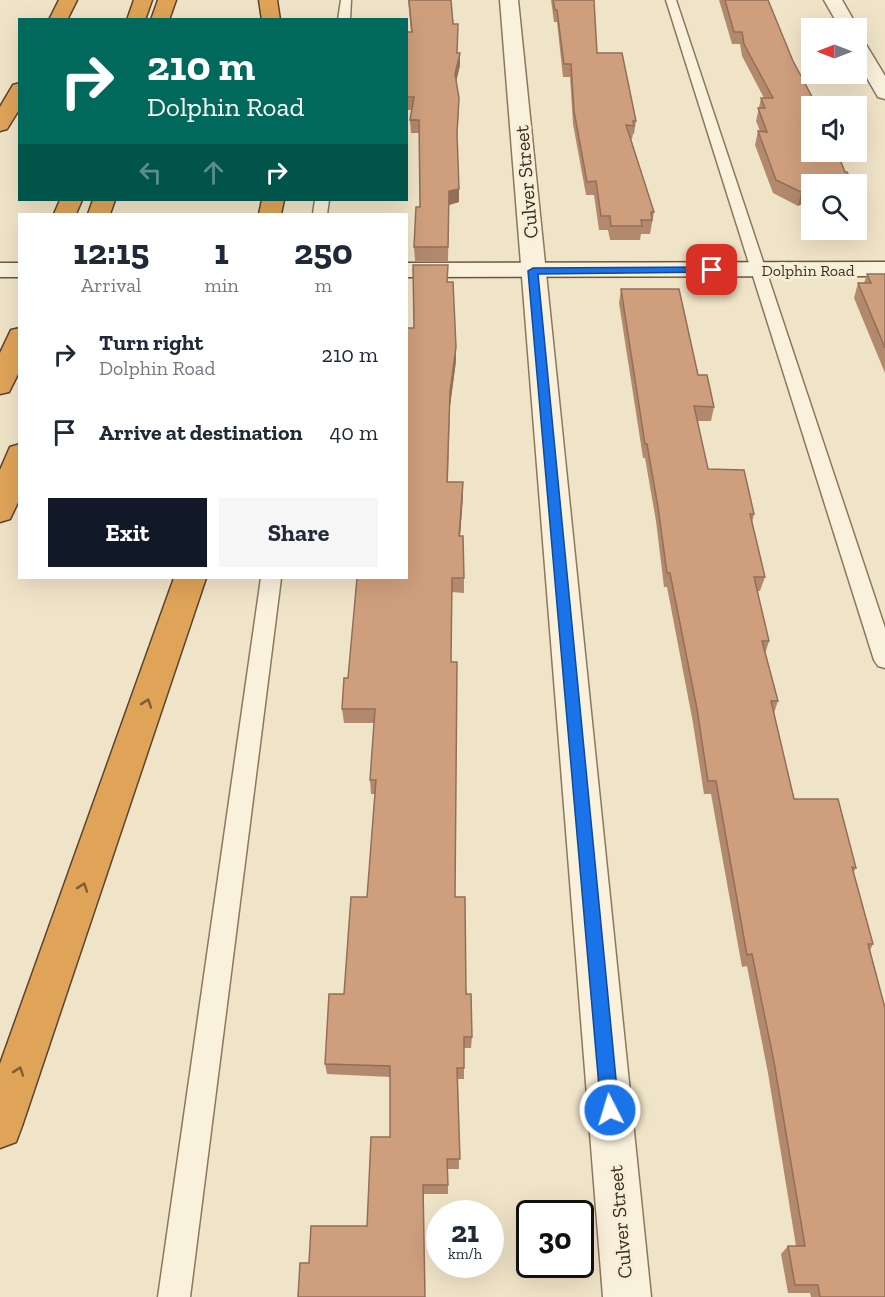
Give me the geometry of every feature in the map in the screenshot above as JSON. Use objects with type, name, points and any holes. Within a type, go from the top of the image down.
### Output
[{"type":"highway","points":[[59,18],[68,0]]},
{"type":"highway","points":[[137,18],[143,0]]},
{"type":"highway","points":[[161,18],[166,0]]},
{"type":"highway","points":[[268,0],[271,18]]},
{"type":"highway","points":[[0,125],[18,93]]},
{"type":"highway","points":[[0,386],[18,340]]},
{"type":"highway","points":[[0,512],[18,459]]},
{"type":"highway","points":[[0,1126],[190,579]]},
{"type":"street","name":"Culver Street","points":[[509,0],[627,1297]]},
{"type":"street","points":[[833,0],[843,18]]},
{"type":"street","points":[[867,61],[885,93]]},
{"type":"street","name":"Dolphin Road","points":[[408,270],[885,269]]},
{"type":"street","points":[[0,270],[18,270]]},
{"type":"lane","points":[[344,18],[346,0]]},
{"type":"lane","points":[[671,0],[885,660]]},
{"type":"lane","points":[[174,1297],[271,579]]},
{"type":"building","points":[[409,0],[451,0],[453,24],[458,24],[457,53],[460,53],[455,74],[459,98],[457,133],[459,189],[449,191],[448,247],[414,247],[416,207],[420,207],[419,120],[410,120],[414,97],[408,97],[408,32],[412,32]]},
{"type":"building","points":[[553,0],[594,0],[597,53],[622,53],[636,121],[633,121],[634,126],[626,125],[654,212],[651,212],[652,220],[641,220],[642,226],[611,226],[610,216],[601,216],[596,181],[587,182],[574,111],[571,64],[564,64],[557,10],[555,10]]},
{"type":"building","points":[[725,0],[768,0],[801,76],[801,84],[805,84],[812,96],[801,96],[801,162],[841,162],[848,174],[801,174],[801,192],[776,180],[758,131],[767,132],[758,108],[765,108],[761,98],[773,98],[744,44],[742,32],[734,32]]},
{"type":"building","points":[[413,265],[448,265],[447,282],[453,282],[456,347],[450,392],[447,482],[463,482],[459,536],[463,536],[464,578],[452,578],[451,662],[457,662],[455,897],[465,897],[466,994],[471,994],[472,1037],[464,1037],[464,1068],[457,1068],[460,1159],[447,1159],[448,1185],[423,1185],[425,1297],[298,1297],[300,1263],[309,1263],[311,1226],[367,1226],[371,1137],[390,1137],[390,1066],[325,1064],[329,994],[344,994],[351,897],[367,897],[376,780],[370,780],[375,709],[342,709],[344,678],[348,678],[357,579],[408,579],[408,328],[414,328]]},
{"type":"building","points":[[867,274],[885,274],[885,348],[858,283],[871,283]]},
{"type":"building","points":[[621,289],[679,289],[698,375],[707,375],[714,407],[694,406],[708,469],[744,470],[754,514],[750,514],[765,577],[754,577],[769,641],[762,641],[778,701],[771,701],[794,799],[838,799],[856,868],[852,867],[873,944],[868,944],[885,1008],[885,1297],[820,1297],[818,1285],[795,1285],[788,1246],[805,1246],[774,1062],[752,954],[747,955],[716,781],[708,781],[697,709],[670,573],[667,573]]},
{"type":"route","points":[[610,1110],[533,271],[712,270]]}]
